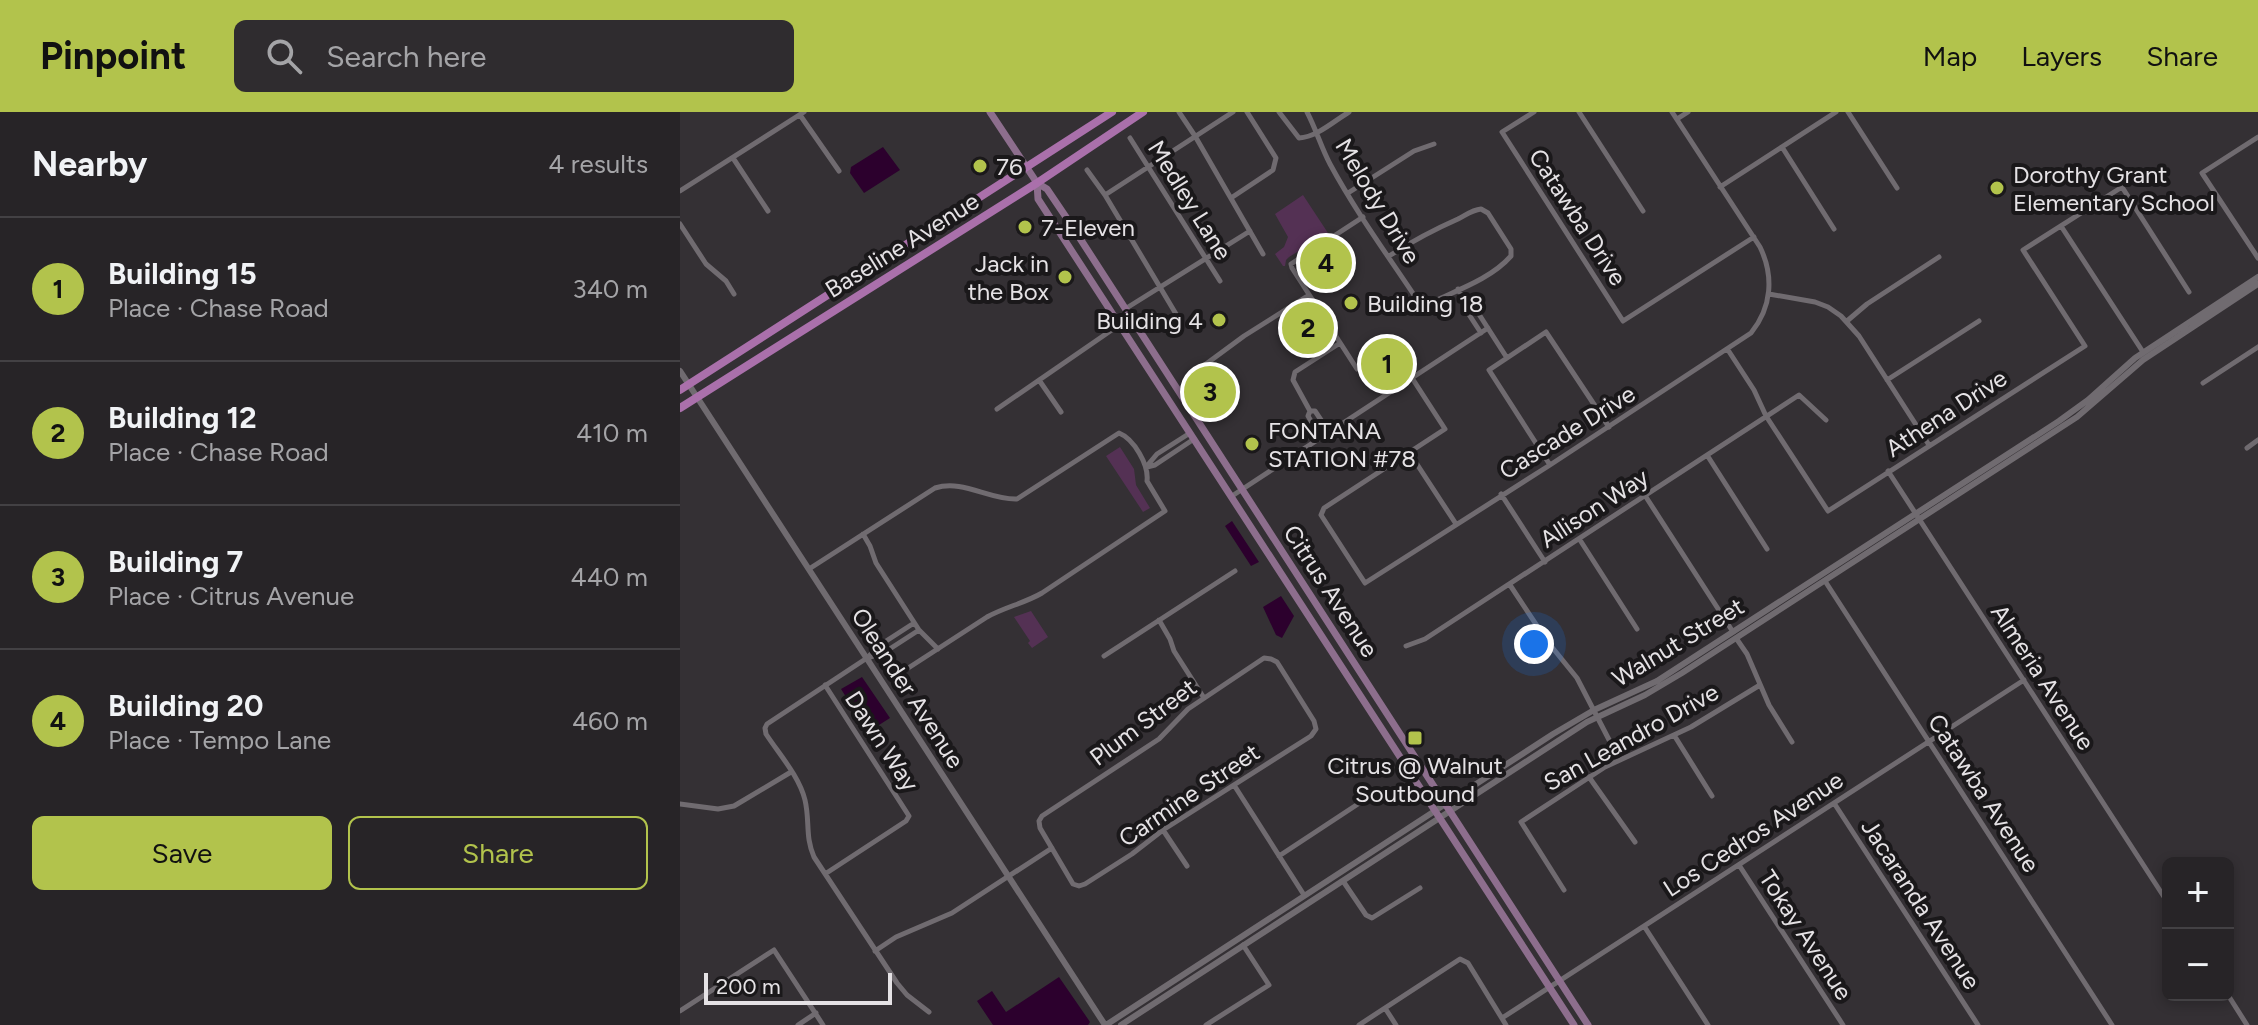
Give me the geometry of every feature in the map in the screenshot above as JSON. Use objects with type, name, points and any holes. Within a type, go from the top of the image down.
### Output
[{"type":"main road","name":"Citrus Avenue","points":[[990,112],[1037,183],[1049,193],[1125,309],[1588,1025]]},
{"type":"main road","name":"Baseline Avenue","points":[[684,387],[1112,112]]},
{"type":"main road","name":"Baseline Avenue","points":[[680,408],[1037,183],[1143,112]]},
{"type":"main road","name":"Citrus Avenue","points":[[1037,183],[1038,199],[1574,1025]]},
{"type":"street","points":[[1179,112],[1263,254]]},
{"type":"street","points":[[1105,195],[1233,112]]},
{"type":"street","points":[[1231,198],[1273,170],[1276,158],[1247,112]]},
{"type":"street","points":[[1279,112],[1299,138],[1307,138],[1349,112]]},
{"type":"street","name":"Melody Drive","points":[[1307,112],[1329,162],[1422,307],[1458,289]]},
{"type":"street","name":"Catawba Drive","points":[[1534,112],[1502,132],[1623,321],[1754,237]]},
{"type":"street","points":[[1579,112],[1643,211]]},
{"type":"street","points":[[1672,112],[1754,237],[1766,261],[1770,278],[1769,294],[1822,304],[1847,321],[1929,445]]},
{"type":"street","points":[[1677,119],[1688,112]]},
{"type":"street","points":[[1720,187],[1836,112]]},
{"type":"street","points":[[1848,112],[1897,188]]},
{"type":"street","points":[[680,191],[802,113],[839,171]]},
{"type":"street","points":[[2258,137],[2202,173],[2258,258]]},
{"type":"street","name":"Medley Lane","points":[[1130,138],[1220,281]]},
{"type":"street","points":[[1348,193],[1414,151],[1434,144]]},
{"type":"street","points":[[1782,147],[1834,229]]},
{"type":"street","points":[[733,158],[768,211]]},
{"type":"street","points":[[1087,170],[1176,314]]},
{"type":"street","points":[[2143,352],[2061,226],[2122,187],[2189,292]]},
{"type":"street","points":[[1389,256],[1424,234],[1473,210],[1481,209],[1488,213],[1511,249],[1511,256],[1481,278],[1458,289],[1481,333]]},
{"type":"street","points":[[1357,369],[1291,264],[1363,217]]},
{"type":"street","points":[[680,224],[706,264],[726,281],[734,294]]},
{"type":"street","name":"Athena Drive","points":[[1766,416],[1828,511],[2085,346],[2023,250],[2061,226]]},
{"type":"street","points":[[1125,309],[1250,231]]},
{"type":"street","points":[[1847,321],[1867,304],[1939,257]]},
{"type":"street","name":"Walnut Street","points":[[1735,635],[2075,411],[2143,352],[2258,277]]},
{"type":"street","name":"Walnut Street","points":[[1105,1025],[1304,895],[1596,713],[1657,681],[1825,581],[1918,516],[2077,417],[2143,360],[2258,284]]},
{"type":"street","name":"Cascade Drive","points":[[1409,452],[1324,508],[1321,515],[1365,583],[1728,350],[1755,328],[1765,311],[1769,294]]},
{"type":"street","points":[[1206,364],[1309,295]]},
{"type":"street","points":[[1469,308],[1475,308],[1507,358]]},
{"type":"street","points":[[1887,380],[1979,321]]},
{"type":"street","points":[[997,409],[1120,324]]},
{"type":"street","points":[[1232,496],[1488,328]]},
{"type":"street","points":[[1550,465],[1489,370],[1546,332],[1609,427]]},
{"type":"street","points":[[1329,432],[1315,411],[1309,409],[1293,380],[1295,372],[1340,343]]},
{"type":"street","points":[[2203,383],[2258,347]]},
{"type":"street","points":[[1728,350],[1754,390],[1766,416]]},
{"type":"street","name":"Oleander Avenue","points":[[680,371],[684,387],[697,397],[1105,1025]]},
{"type":"street","points":[[1412,378],[1445,429],[1409,452],[1456,524]]},
{"type":"street","points":[[1039,380],[1061,412]]},
{"type":"street","name":"Allison Way","points":[[1406,646],[1425,639],[1510,585],[1799,395],[1826,420]]},
{"type":"street","points":[[1309,409],[1308,416],[1321,438]]},
{"type":"street","points":[[809,569],[935,488],[962,486],[1003,499],[1017,499],[1119,433],[1129,439],[1146,467],[1147,481],[1165,511],[1042,593],[1027,602],[1000,610],[899,674]]},
{"type":"street","points":[[1146,467],[1157,454],[1192,436]]},
{"type":"street","points":[[2247,448],[2258,440]]},
{"type":"street","points":[[1707,455],[1767,549]]},
{"type":"street","name":"Almeria Avenue","points":[[1888,471],[2162,894]]},
{"type":"street","points":[[1501,494],[1545,562]]},
{"type":"street","points":[[1646,497],[1747,654],[1769,705],[1792,742]]},
{"type":"street","points":[[863,534],[876,563],[914,623],[938,649]]},
{"type":"street","points":[[1580,540],[1637,629]]},
{"type":"street","points":[[1104,656],[1235,571]]},
{"type":"street","name":"Catawba Avenue","points":[[1825,581],[2112,1025]]},
{"type":"street","points":[[1510,585],[1547,641],[1569,667],[1619,759]]},
{"type":"street","points":[[1159,620],[1181,664],[1204,698]]},
{"type":"street","points":[[914,623],[765,728],[802,789],[808,821],[807,838],[825,874],[907,995],[929,1012]]},
{"type":"street","points":[[867,658],[885,652],[919,630]]},
{"type":"street","points":[[890,638],[895,646]]},
{"type":"street","name":"Plum Street","points":[[1052,848],[1040,828],[1039,821],[1045,812],[1159,739],[1188,709],[1264,658],[1277,662],[1316,729]]},
{"type":"street","name":"Los Cedros Avenue","points":[[1502,1018],[2024,680]]},
{"type":"street","name":"Dawn Way","points":[[825,685],[909,816],[906,821],[825,874]]},
{"type":"street","name":"San Leandro Drive","points":[[1564,890],[1521,822],[1619,759],[1691,727],[1760,685]]},
{"type":"street","name":"Carmine Street","points":[[1052,848],[1073,884],[1079,886],[1311,736],[1316,729]]},
{"type":"street","points":[[1674,735],[1712,796]]},
{"type":"street","points":[[680,804],[718,809],[734,806],[791,772]]},
{"type":"street","points":[[1589,777],[1635,842]]},
{"type":"street","points":[[1233,785],[1304,895]]},
{"type":"street","points":[[1279,856],[1361,802]]},
{"type":"street","name":"Jacaranda Avenue","points":[[1834,803],[1978,1025]]},
{"type":"street","name":"Walnut Street","points":[[1121,1025],[1343,881],[1437,814]]},
{"type":"street","points":[[1163,830],[1187,866]]},
{"type":"street","points":[[875,951],[896,937],[952,913],[1052,848]]},
{"type":"street","name":"Tokay Avenue","points":[[1739,865],[1843,1025]]},
{"type":"street","points":[[1343,881],[1366,915],[1372,918],[1420,888]]},
{"type":"street","points":[[1644,926],[1708,1025]]},
{"type":"street","points":[[1206,1025],[1269,985],[1243,945]]},
{"type":"street","points":[[680,1011],[774,950],[823,1025]]},
{"type":"street","points":[[1359,1025],[1452,963],[1463,959],[1506,1025]]},
{"type":"street","points":[[2232,1001],[2247,1025]]},
{"type":"street","points":[[1385,1008],[1396,1025]]},
{"type":"street","points":[[798,1025],[816,1013]]},
{"type":"shaded area","points":[[883,147],[900,170],[864,193],[850,173],[851,167]]},
{"type":"shaded area","points":[[1303,195],[1328,233],[1289,257],[1283,266],[1275,254],[1284,247],[1288,237],[1275,214]]},
{"type":"shaded area","points":[[1120,447],[1134,469],[1136,485],[1150,508],[1143,512],[1106,456]]},
{"type":"shaded area","points":[[1232,521],[1259,562],[1251,566],[1225,526]]},
{"type":"shaded area","points":[[1281,596],[1294,616],[1282,638],[1276,635],[1263,607]]},
{"type":"shaded area","points":[[1031,611],[1048,637],[1032,648],[1014,617]]},
{"type":"shaded area","points":[[862,677],[890,718],[868,732],[841,689]]},
{"type":"shaded area","points":[[1059,977],[1090,1022],[1088,1025],[993,1025],[977,1001],[992,991],[1006,1012]]},
{"type":"place","name":"76","points":[[980,166]]},
{"type":"place","name":"Dorothy Grant Elementary School","points":[[1997,188]]},
{"type":"place","name":"7-Eleven","points":[[1025,227]]},
{"type":"place","name":"Building 20","points":[[1326,263]]},
{"type":"place","name":"Jack in the Box","points":[[1065,277]]},
{"type":"place","name":"Building 18","points":[[1351,303]]},
{"type":"place","name":"Building 4","points":[[1219,320]]},
{"type":"place","name":"Building 12","points":[[1308,328]]},
{"type":"place","name":"Building 15","points":[[1387,364]]},
{"type":"place","name":"Building 7","points":[[1210,392]]},
{"type":"place","name":"FONTANA STATION #78","points":[[1252,444]]},
{"type":"place","name":"Citrus @ Walnut Soutbound","points":[[1415,738]]}]
